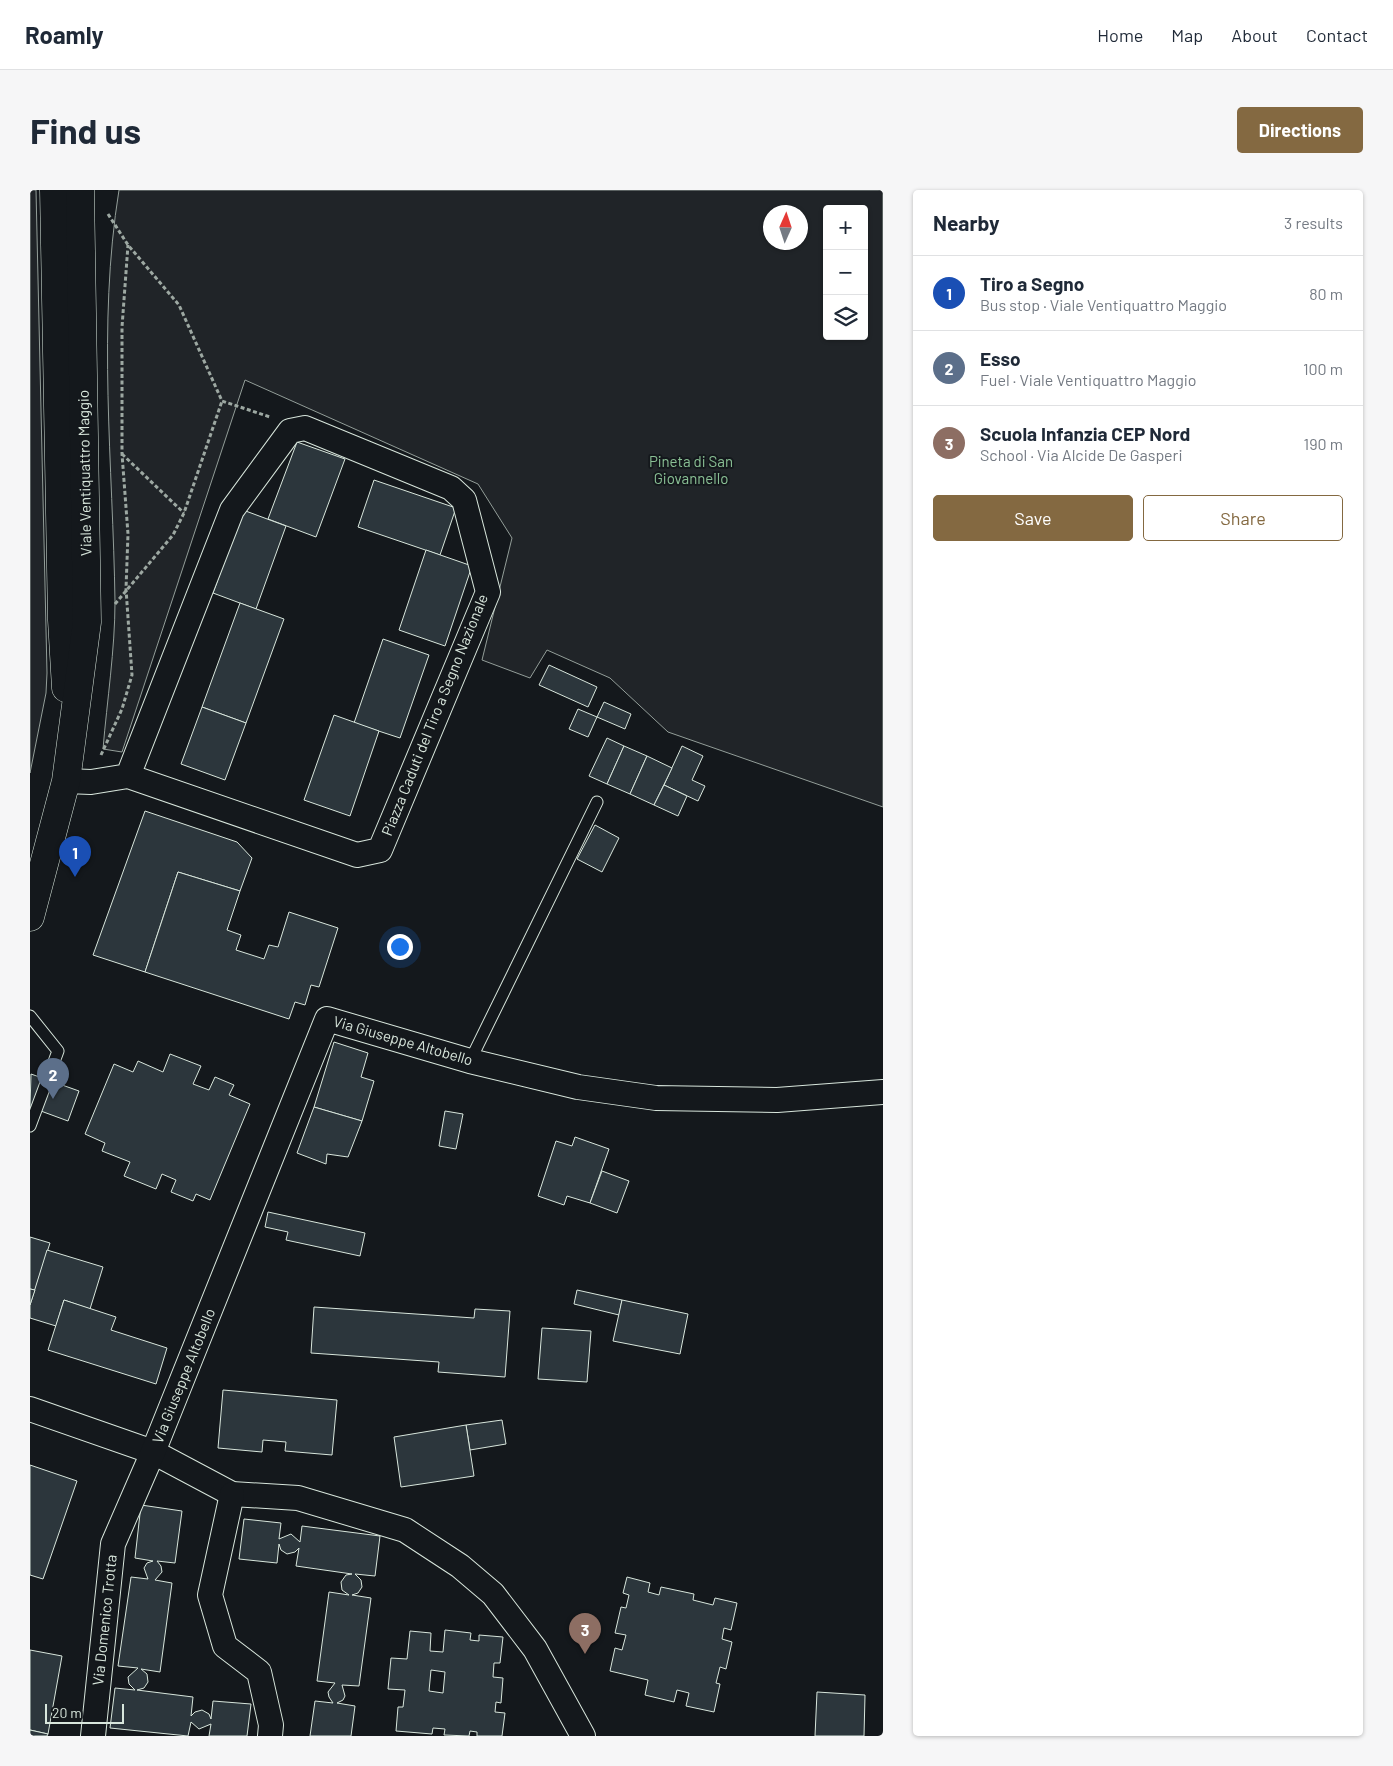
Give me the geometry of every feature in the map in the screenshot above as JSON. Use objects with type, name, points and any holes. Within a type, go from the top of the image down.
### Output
[{"type":"main road","name":"Viale Ventiquattro Maggio","points":[[30,915],[78,781],[70,754],[62,620],[54,190]]},
{"type":"main road","name":"Viale Ventiquattro Maggio","points":[[70,754],[87,622],[80,190]]},
{"type":"street","points":[[128,776],[232,510],[290,431],[305,428]]},
{"type":"street","name":"Piazza Caduti del Tiro a Segno Nazionale","points":[[78,781],[128,776],[357,855],[380,850],[488,592],[464,500],[451,488],[305,428]]},
{"type":"street","name":"Via Giuseppe Altobello","points":[[153,1452],[327,1019],[470,1061],[578,1087],[656,1098],[777,1100],[883,1092]]},
{"type":"street","points":[[30,1409],[153,1452],[232,1494],[298,1498],[405,1530],[460,1566],[493,1594],[535,1649],[583,1736]]},
{"type":"street","name":"Via Domenico Trotta","points":[[93,1736],[113,1544],[153,1452]]},
{"type":"street","points":[[232,1494],[210,1595],[224,1646],[259,1672],[271,1725],[270,1736]]},
{"type":"lane","points":[[470,1061],[597,802]]},
{"type":"lane","points":[[30,1016],[58,1051],[30,1126]]},
{"type":"path","points":[[105,211],[128,246],[178,305],[222,401],[184,514],[173,535],[115,604],[110,606]]},
{"type":"path","points":[[78,781],[122,709],[132,675],[126,589],[128,534],[122,454],[122,327],[128,246]]},
{"type":"path","points":[[222,401],[305,428]]},
{"type":"path","points":[[122,454],[184,514]]},
{"type":"green space","points":[[30,190],[36,190],[47,673],[46,693],[30,773]]},
{"type":"green space","name":"Pineta di San Giovannello","points":[[119,190],[883,190],[883,807],[668,732],[610,678],[547,650],[530,678],[482,660],[512,538],[478,484],[245,380],[122,752],[103,749],[115,620],[108,395],[109,292],[112,241]]},
{"type":"building","points":[[297,442],[345,459],[316,537],[268,519]]},
{"type":"building","points":[[374,480],[456,508],[440,555],[358,527]]},
{"type":"building","points":[[243,510],[286,526],[256,609],[213,593]]},
{"type":"building","points":[[426,550],[472,566],[445,646],[399,630]]},
{"type":"building","points":[[240,603],[284,619],[246,723],[202,707]]},
{"type":"building","points":[[383,639],[429,655],[400,738],[354,723]]},
{"type":"building","points":[[549,665],[597,687],[588,707],[539,685]]},
{"type":"building","points":[[604,702],[631,714],[625,729],[597,717]]},
{"type":"building","points":[[202,707],[246,723],[225,780],[181,764]]},
{"type":"building","points":[[578,709],[597,717],[588,737],[569,729]]},
{"type":"building","points":[[334,715],[379,731],[350,816],[304,800]]},
{"type":"building","points":[[607,738],[624,746],[607,784],[589,776]]},
{"type":"building","points":[[624,746],[647,756],[630,794],[607,784]]},
{"type":"building","points":[[682,746],[703,756],[692,780],[705,786],[698,801],[664,785]]},
{"type":"building","points":[[647,756],[672,768],[654,805],[630,794]]},
{"type":"building","points":[[664,785],[687,796],[678,816],[654,805]]},
{"type":"building","points":[[145,811],[237,842],[252,858],[240,891],[178,872],[145,972],[93,955]]},
{"type":"building","points":[[595,825],[619,838],[602,872],[577,859]]},
{"type":"building","points":[[178,872],[240,891],[227,930],[241,935],[236,950],[264,959],[269,945],[278,947],[289,912],[338,928],[319,987],[311,985],[305,1005],[295,1002],[289,1019],[145,972]]},
{"type":"building","points":[[334,1042],[368,1053],[361,1077],[374,1081],[362,1121],[314,1107]]},
{"type":"building","points":[[170,1054],[201,1066],[193,1084],[209,1090],[215,1077],[234,1085],[229,1095],[250,1104],[210,1200],[196,1194],[193,1201],[171,1192],[176,1180],[162,1174],[156,1189],[124,1176],[130,1162],[102,1151],[105,1143],[85,1134],[114,1064],[133,1072],[138,1061],[163,1072]]},
{"type":"building","points":[[31,1074],[79,1091],[68,1121],[30,1107]]},
{"type":"building","points":[[314,1107],[362,1121],[348,1157],[327,1154],[326,1164],[297,1153]]},
{"type":"building","points":[[445,1111],[463,1114],[456,1149],[439,1146]]},
{"type":"building","points":[[575,1137],[609,1149],[590,1203],[567,1196],[564,1205],[538,1196],[556,1141],[572,1146]]},
{"type":"building","points":[[602,1171],[629,1181],[617,1213],[590,1203]]},
{"type":"building","points":[[268,1212],[365,1233],[360,1256],[286,1240],[288,1232],[265,1227]]},
{"type":"building","points":[[30,1237],[50,1243],[35,1290],[30,1289]]},
{"type":"building","points":[[47,1250],[103,1267],[90,1309],[64,1300],[56,1326],[30,1318],[30,1305]]},
{"type":"building","points":[[30,1289],[35,1290],[30,1305]]},
{"type":"building","points":[[577,1290],[622,1300],[619,1315],[574,1304]]},
{"type":"building","points":[[64,1300],[116,1317],[111,1330],[167,1348],[156,1384],[48,1350]]},
{"type":"building","points":[[622,1300],[688,1314],[680,1354],[613,1341]]},
{"type":"building","points":[[314,1307],[474,1318],[475,1309],[510,1311],[505,1377],[438,1372],[439,1362],[311,1353]]},
{"type":"building","points":[[542,1328],[591,1331],[587,1382],[538,1379]]},
{"type":"building","points":[[223,1390],[337,1400],[332,1455],[285,1451],[286,1442],[263,1440],[262,1452],[218,1448]]},
{"type":"building","points":[[502,1420],[506,1444],[470,1450],[466,1425]]},
{"type":"building","points":[[466,1425],[474,1476],[401,1487],[394,1437]]},
{"type":"building","points":[[30,1465],[77,1481],[43,1579],[30,1575]]},
{"type":"building","points":[[141,1505],[182,1511],[175,1563],[157,1561],[161,1566],[162,1572],[155,1580],[172,1583],[160,1672],[141,1669],[147,1674],[148,1682],[144,1688],[137,1690],[193,1697],[191,1716],[195,1712],[202,1710],[209,1714],[211,1719],[213,1701],[251,1704],[247,1736],[209,1736],[211,1724],[199,1729],[191,1722],[188,1736],[110,1728],[115,1688],[135,1690],[129,1684],[128,1677],[138,1668],[118,1666],[131,1577],[148,1579],[144,1568],[147,1563],[153,1561],[135,1558]]},
{"type":"building","points":[[244,1519],[281,1523],[279,1539],[291,1534],[300,1542],[302,1526],[380,1536],[375,1576],[355,1574],[361,1580],[362,1587],[358,1593],[352,1595],[371,1598],[359,1686],[342,1685],[345,1696],[343,1700],[337,1703],[355,1706],[351,1736],[310,1736],[315,1701],[333,1703],[328,1692],[335,1683],[317,1681],[329,1592],[349,1595],[342,1590],[341,1582],[346,1575],[352,1574],[296,1566],[299,1548],[295,1552],[287,1554],[281,1550],[279,1544],[277,1563],[239,1559]]},
{"type":"building","points":[[627,1577],[650,1583],[648,1592],[659,1595],[661,1587],[694,1594],[693,1600],[713,1605],[715,1598],[737,1603],[731,1630],[724,1628],[722,1639],[732,1642],[726,1669],[720,1667],[716,1683],[720,1684],[714,1712],[686,1706],[689,1693],[677,1690],[674,1702],[645,1695],[648,1680],[610,1671],[615,1648],[622,1650],[626,1635],[615,1633],[621,1607],[626,1608],[629,1595],[623,1593]]},
{"type":"building","points":[[445,1630],[471,1633],[470,1640],[479,1641],[479,1635],[503,1637],[500,1663],[494,1663],[493,1677],[503,1678],[501,1703],[496,1702],[495,1712],[505,1713],[502,1736],[477,1736],[477,1732],[470,1731],[469,1736],[444,1735],[445,1729],[433,1728],[432,1734],[396,1731],[398,1707],[403,1707],[405,1690],[388,1689],[391,1658],[407,1659],[410,1631],[431,1633],[430,1651],[443,1652]],"holes":[[[431,1670],[445,1672],[443,1693],[429,1691]]]},
{"type":"building","points":[[30,1650],[62,1656],[48,1734],[30,1730]]},
{"type":"building","points":[[817,1692],[865,1695],[864,1736],[815,1736]]},
{"type":"building","points":[[30,1730],[48,1734],[47,1736],[30,1736]]},
{"type":"place","name":"Tiro a Segno","points":[[75,877]]},
{"type":"place","name":"Esso","points":[[53,1099]]},
{"type":"place","name":"Scuola Infanzia CEP Nord","points":[[585,1654]]}]
